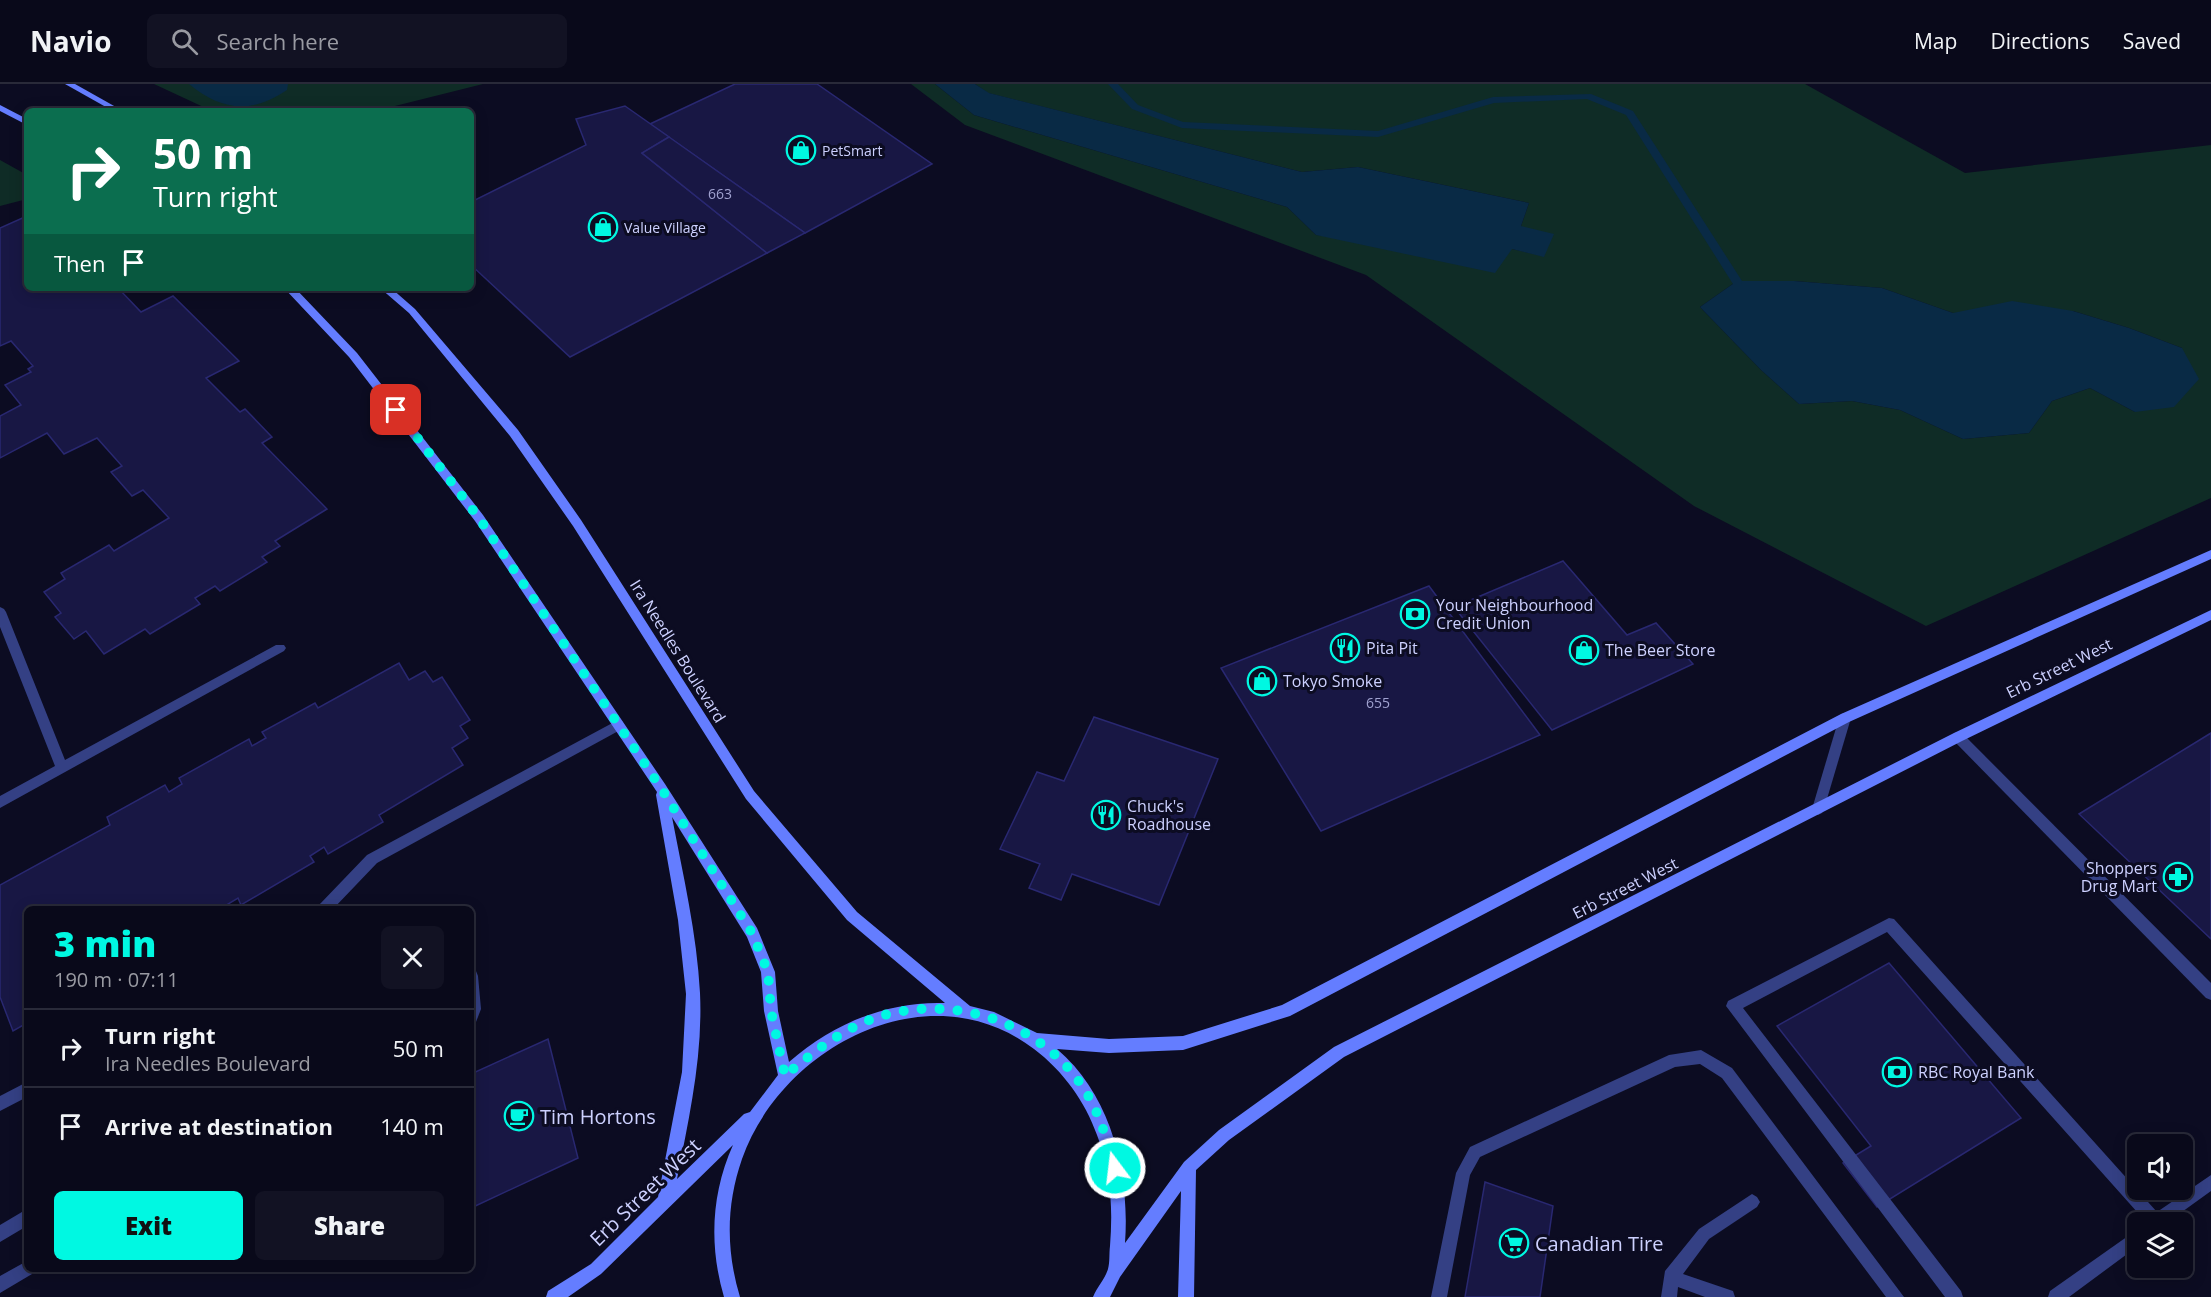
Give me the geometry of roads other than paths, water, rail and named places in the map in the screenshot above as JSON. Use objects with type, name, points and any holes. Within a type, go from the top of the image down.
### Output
[{"type":"main road","points":[[69,84],[113,108]]},
{"type":"main road","points":[[0,108],[24,120]]},
{"type":"main road","points":[[292,291],[353,355],[479,518],[661,788],[752,933],[768,972],[771,1011],[785,1076]]},
{"type":"main road","name":"Ira Needles Boulevard","points":[[389,291],[412,311],[514,433],[577,523],[750,795],[852,916],[965,1011]]},
{"type":"main road","points":[[1038,1040],[1109,1046],[1183,1043],[1285,1011],[1845,718],[2211,554]]},
{"type":"main road","name":"Erb Street West","points":[[1101,1297],[1115,1271],[1189,1167],[1224,1135],[1339,1052],[1958,737],[2211,615]]},
{"type":"main road","points":[[661,788],[686,935],[693,993],[689,1082],[665,1202]]},
{"type":"main road","points":[[732,1297],[725,1271],[721,1234],[726,1194],[735,1155],[758,1110],[785,1076],[815,1050],[881,1017],[923,1010],[965,1011],[1003,1021],[1038,1040],[1073,1075],[1089,1098],[1105,1131],[1115,1168],[1120,1215],[1115,1271]]},
{"type":"main road","name":"Erb Street West","points":[[554,1297],[596,1269],[758,1110]]},
{"type":"main road","points":[[1186,1297],[1189,1167]]},
{"type":"lane","points":[[0,612],[62,768]]},
{"type":"lane","points":[[0,802],[280,648]]},
{"type":"lane","points":[[1818,809],[1845,718]]},
{"type":"lane","points":[[327,906],[372,859],[618,725]]},
{"type":"lane","points":[[1958,737],[2211,993]]},
{"type":"lane","points":[[1955,1297],[1733,1006],[1889,924],[2147,1212]]},
{"type":"lane","points":[[1439,1297],[1463,1173],[1475,1152],[1674,1060],[1701,1057],[1727,1073],[1896,1297]]},
{"type":"lane","points":[[0,1104],[24,1091]]},
{"type":"lane","points":[[2170,1212],[2211,1182]]},
{"type":"lane","points":[[1669,1297],[1671,1276],[1704,1234],[1752,1202]]},
{"type":"lane","points":[[0,1234],[24,1219]]},
{"type":"lane","points":[[2056,1297],[2127,1244]]},
{"type":"lane","points":[[0,1285],[24,1271]]},
{"type":"lane","points":[[1671,1276],[1727,1297]]},
{"type":"water","points":[[189,84],[288,84],[287,90],[274,98],[249,106],[237,106],[213,100]]},
{"type":"water","points":[[935,84],[975,84],[989,93],[1302,172],[1358,167],[1529,203],[1521,226],[1554,234],[1544,257],[1512,249],[1495,273],[1316,235],[1287,207],[974,115]]},
{"type":"water","points":[[1737,281],[1794,281],[1882,288],[1953,313],[2012,301],[2073,311],[2129,328],[2182,348],[2199,379],[2174,407],[2135,412],[2090,388],[2052,401],[2029,433],[1963,439],[1900,410],[1852,401],[1799,404],[1761,370],[1700,307]]},
{"type":"waterway","points":[[1113,84],[1135,107],[1182,125],[1378,134],[1493,100],[1588,96],[1630,113],[1737,281]]},
{"type":"place","name":"PetSmart","points":[[801,150]]},
{"type":"place","name":"Value Village","points":[[603,227]]},
{"type":"place","name":"Your Neighbourhood Credit Union","points":[[1415,614]]},
{"type":"place","name":"Pita Pit","points":[[1345,648]]},
{"type":"place","name":"The Beer Store","points":[[1584,650]]},
{"type":"place","name":"Tokyo Smoke","points":[[1262,681]]},
{"type":"place","name":"Chuck's Roadhouse","points":[[1106,815]]},
{"type":"place","name":"Shoppers Drug Mart","points":[[2178,877]]},
{"type":"place","name":"RBC Royal Bank","points":[[1897,1072]]},
{"type":"place","name":"Tim Hortons","points":[[519,1116]]},
{"type":"place","name":"Canadian Tire","points":[[1514,1243]]}]
